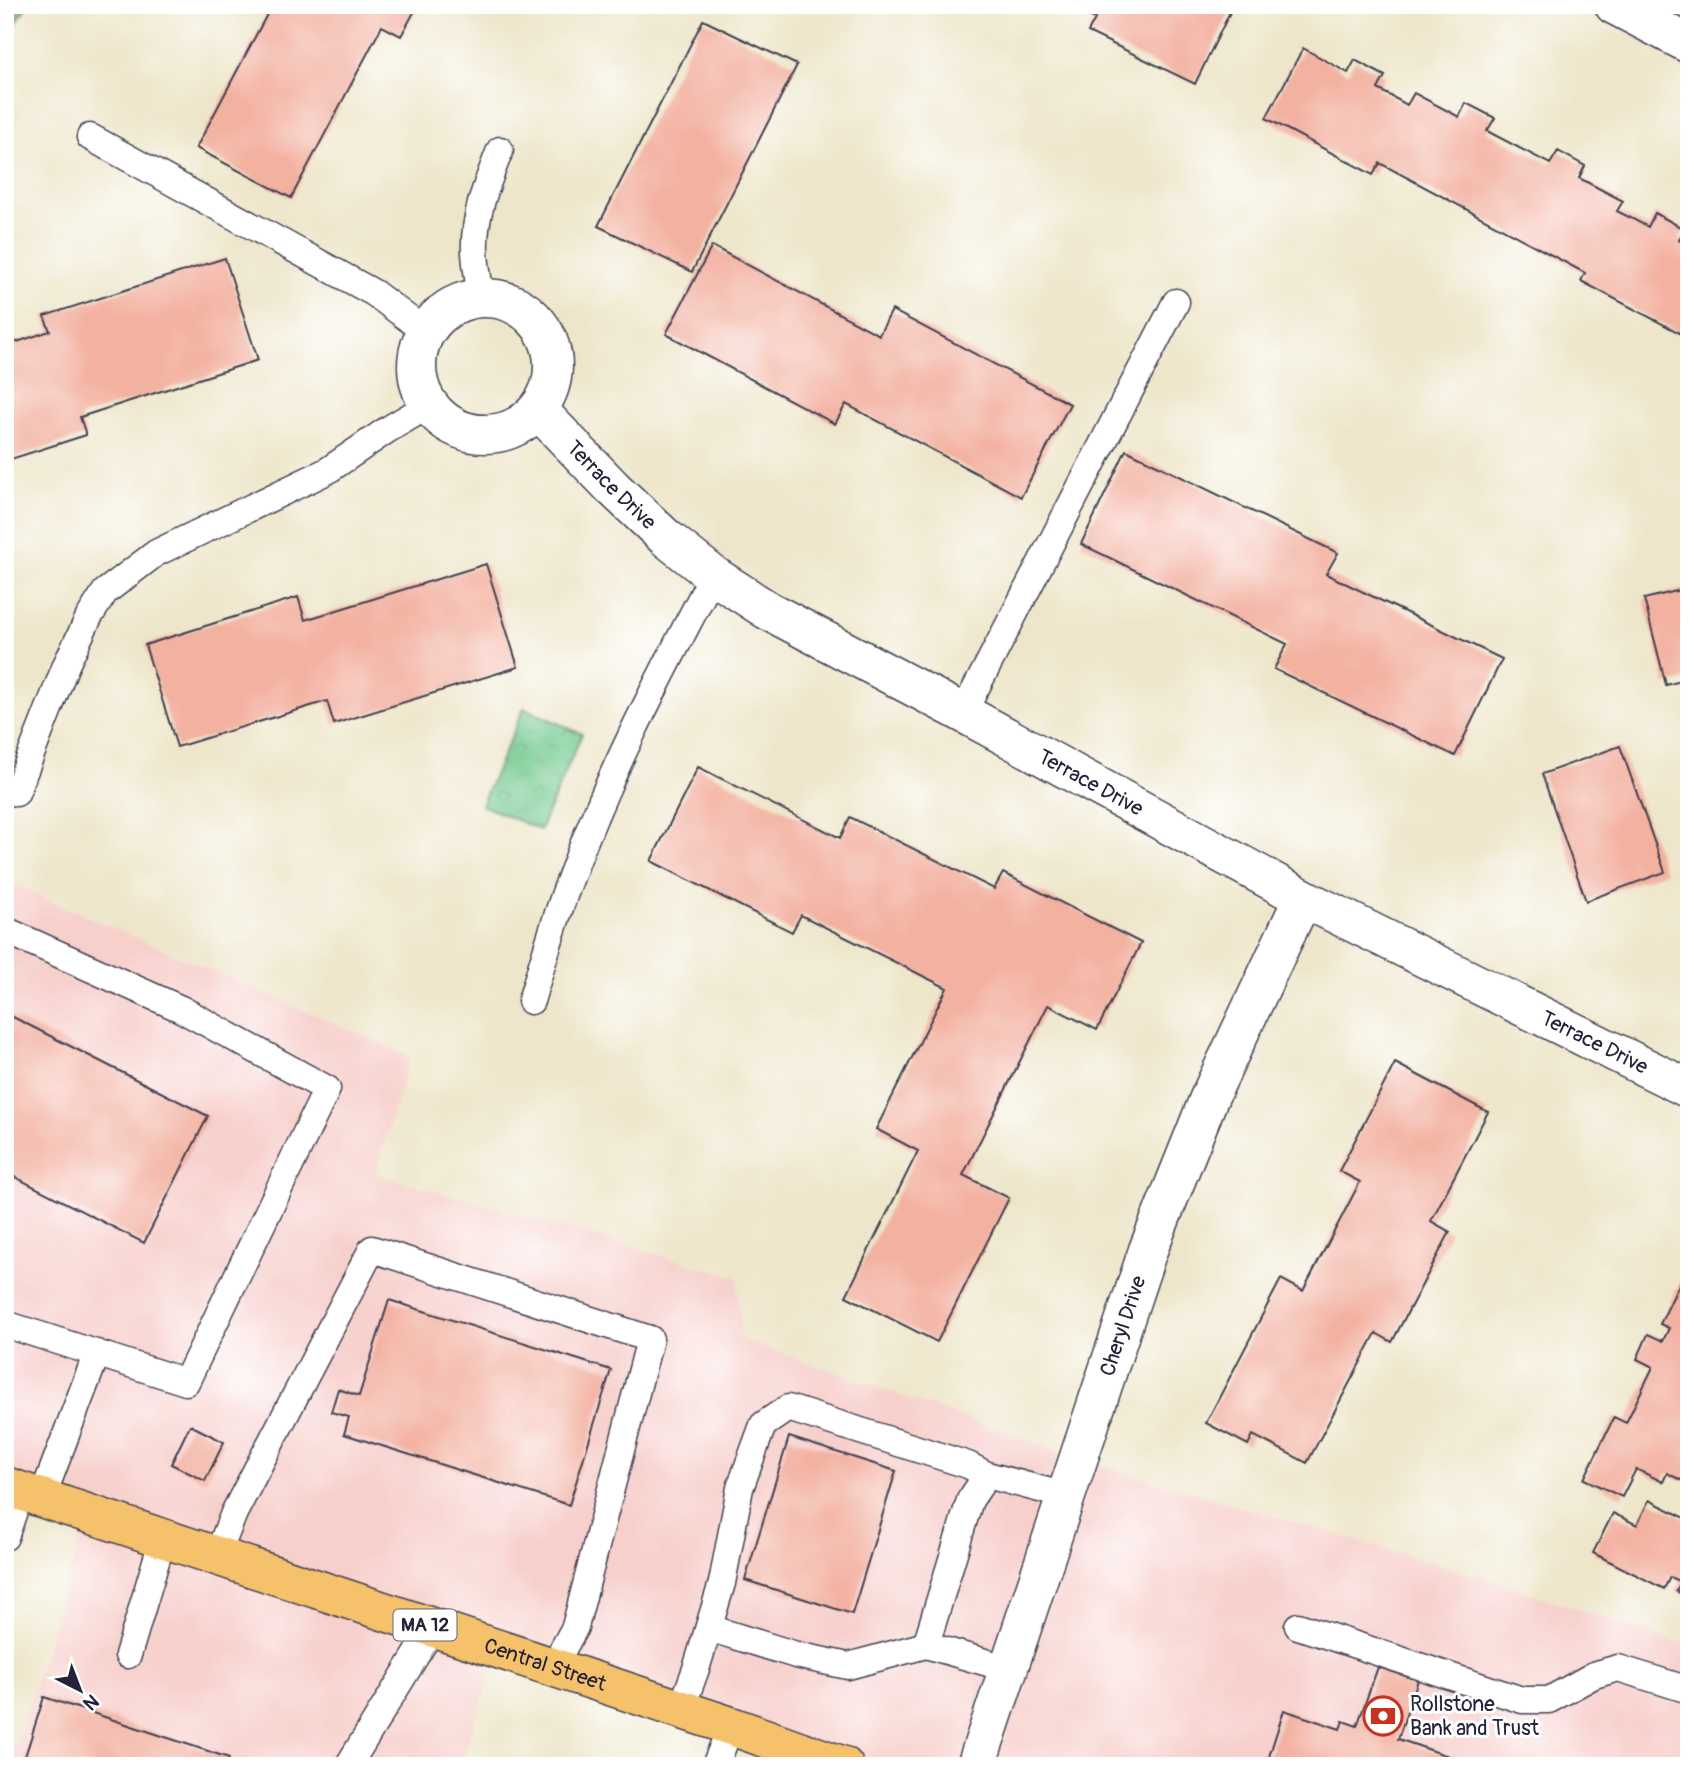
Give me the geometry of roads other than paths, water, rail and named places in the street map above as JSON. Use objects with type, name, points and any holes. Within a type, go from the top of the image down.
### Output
[{"type":"main road","name":"Central Street","points":[[23,1491],[844,1766]]},
{"type":"street","points":[[1614,5],[1689,44]]},
{"type":"street","points":[[481,298],[504,300],[524,310],[541,326],[550,346],[554,368],[549,390],[538,410],[520,424],[500,433],[477,435],[455,428],[436,415],[423,397],[416,375],[418,353],[426,331],[440,314],[459,302],[481,298]]},
{"type":"street","name":"Terrace Drive","points":[[538,410],[665,537],[713,575],[767,610],[1303,898],[1689,1089]]},
{"type":"street","name":"Cheryl Drive","points":[[976,1766],[1167,1200],[1209,1097],[1303,898]]},
{"type":"lane","points":[[90,136],[374,293],[426,331]]},
{"type":"lane","points":[[481,298],[475,254],[476,223],[485,188],[500,150]]},
{"type":"lane","points":[[963,713],[1175,302]]},
{"type":"lane","points":[[16,793],[66,665],[89,617],[105,592],[156,553],[327,471],[429,405]]},
{"type":"lane","points":[[531,1001],[572,874],[613,774],[660,674],[713,575]]},
{"type":"lane","points":[[5,930],[181,1009],[327,1089],[186,1382],[5,1324]]},
{"type":"lane","points":[[216,1556],[234,1513],[372,1249],[650,1339],[575,1627],[553,1667]]},
{"type":"lane","points":[[5,1537],[23,1491],[97,1353]]},
{"type":"lane","points":[[681,1710],[722,1583],[740,1488],[763,1425],[788,1408],[968,1465],[987,1475],[1066,1496]]},
{"type":"lane","points":[[926,1645],[970,1500],[987,1475]]},
{"type":"lane","points":[[128,1655],[163,1538]]},
{"type":"lane","points":[[1298,1626],[1522,1700],[1549,1700],[1594,1675],[1618,1668],[1689,1690]]},
{"type":"lane","points":[[348,1766],[433,1628]]},
{"type":"lane","points":[[709,1628],[796,1655],[848,1666],[926,1645],[1009,1669]]},
{"type":"lane","points":[[715,1766],[731,1726]]},
{"type":"place","name":"Rollstone Bank and Trust","points":[[1383,1716]]}]
